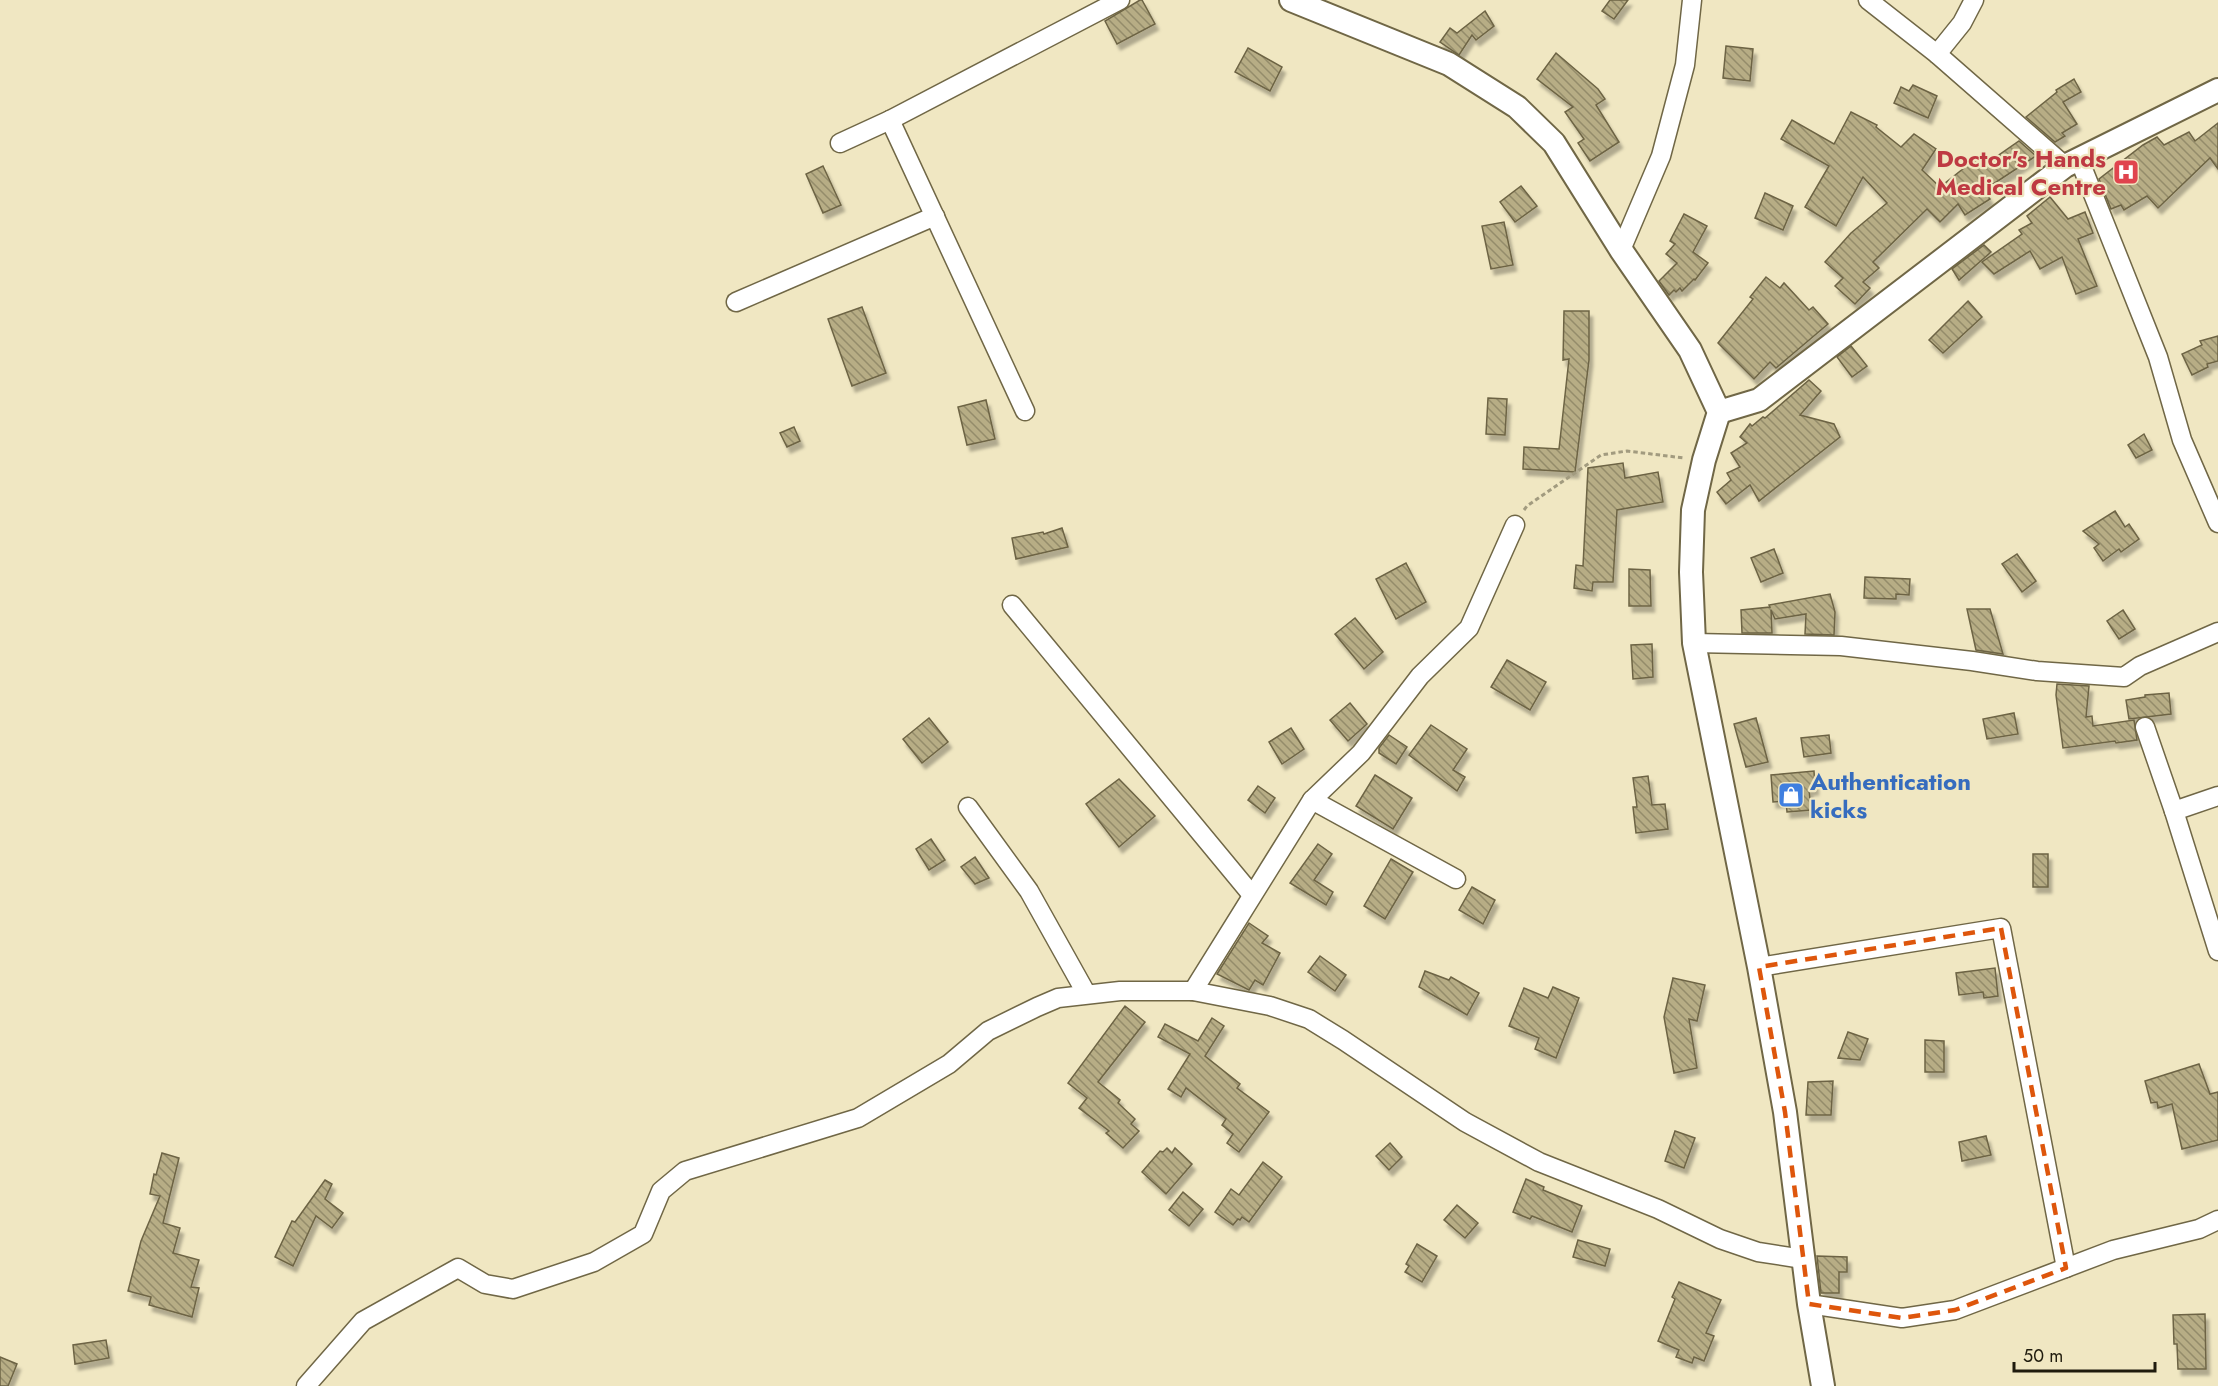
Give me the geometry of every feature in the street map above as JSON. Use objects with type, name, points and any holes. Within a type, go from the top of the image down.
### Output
[{"type":"street","points":[[840,143],[890,120],[1120,0]]},
{"type":"street","points":[[1291,0],[1449,64],[1517,107],[1554,143],[1621,250],[1690,350],[1719,412],[1704,460],[1693,510],[1691,572],[1694,643],[1759,967],[1785,1112],[1809,1304],[1823,1386]]},
{"type":"street","points":[[1621,250],[1661,156],[1685,65],[1692,0]]},
{"type":"street","points":[[1868,0],[2072,163],[2158,357],[2182,440],[2218,523]]},
{"type":"street","points":[[1937,54],[1962,23],[1974,0]]},
{"type":"street","points":[[1719,412],[1759,400],[2072,163],[2218,90]]},
{"type":"street","points":[[890,120],[1025,411]]},
{"type":"street","points":[[736,302],[934,216]]},
{"type":"street","points":[[1193,991],[1312,800],[1361,753],[1420,676],[1469,628],[1515,525]]},
{"type":"street","points":[[1012,605],[1252,895]]},
{"type":"street","points":[[1694,643],[1841,646],[2037,671],[2124,677],[2140,666],[2218,632]]},
{"type":"street","points":[[2145,727],[2218,951]]},
{"type":"street","points":[[2174,811],[2218,796]]},
{"type":"street","points":[[1312,800],[1456,879]]},
{"type":"street","points":[[968,807],[1029,891],[1086,993]]},
{"type":"street","points":[[1759,967],[2001,928],[2066,1268]]},
{"type":"street","points":[[306,1386],[363,1321],[458,1268],[485,1284],[513,1289],[594,1262],[643,1234],[661,1191],[685,1171],[858,1118],[949,1064],[988,1031],[1059,998],[1086,993],[1193,991],[1270,1006],[1309,1019],[1465,1122],[1539,1162],[1658,1209],[1720,1239],[1758,1252],[1803,1259]]},
{"type":"street","points":[[1809,1304],[1902,1318],[1955,1310],[2113,1250],[2199,1229],[2218,1220]]},
{"type":"path","points":[[1515,525],[1527,506],[1601,455],[1627,451],[1704,460]]},
{"type":"highlighted area","points":[[2001,928],[2066,1268],[1955,1310],[1902,1318],[1809,1304],[1785,1112],[1759,967]]},
{"type":"building","points":[[1140,0],[1155,24],[1117,44],[1105,21]]},
{"type":"building","points":[[1610,0],[1628,0],[1614,19],[1602,11]]},
{"type":"building","points":[[1485,11],[1494,26],[1476,40],[1472,35],[1459,55],[1440,42],[1450,28],[1457,33]]},
{"type":"building","points":[[1726,46],[1753,49],[1750,81],[1723,78]]},
{"type":"building","points":[[1248,48],[1282,67],[1270,91],[1235,72]]},
{"type":"building","points":[[1556,53],[1598,89],[1605,99],[1596,105],[1619,142],[1590,161],[1578,143],[1584,139],[1565,112],[1573,107],[1537,79]]},
{"type":"building","points":[[2074,79],[2081,92],[2063,102],[2077,124],[2062,133],[2065,136],[2055,142],[2026,117],[2057,92],[2056,90]]},
{"type":"building","points":[[1913,85],[1937,96],[1928,118],[1894,103],[1901,87],[1909,91]]},
{"type":"building","points":[[1851,112],[1877,125],[1876,127],[1901,147],[1914,134],[1936,149],[1922,170],[1940,187],[1983,153],[1990,161],[2019,141],[2036,156],[1984,190],[1990,199],[1965,215],[1958,204],[1940,222],[1927,209],[1873,262],[1879,268],[1863,282],[1870,288],[1855,304],[1835,286],[1843,278],[1825,262],[1851,233],[1887,203],[1863,177],[1836,226],[1805,207],[1829,166],[1781,139],[1792,120],[1834,144]]},
{"type":"building","points":[[2218,123],[2218,169],[2210,158],[2158,208],[2147,196],[2124,210],[2121,205],[2111,209],[2099,179],[2157,137],[2164,145],[2189,132],[2195,141]]},
{"type":"building","points":[[823,166],[841,205],[823,213],[806,174]]},
{"type":"building","points":[[1521,186],[1537,206],[1515,222],[1500,202]]},
{"type":"building","points":[[1765,193],[1793,206],[1783,230],[1755,218]]},
{"type":"building","points":[[2050,197],[2068,219],[2085,212],[2093,233],[2078,239],[2097,286],[2076,294],[2062,257],[2040,269],[2030,251],[1994,274],[1982,262],[2022,234],[2019,230],[2032,223],[2027,216]]},
{"type":"building","points":[[1684,214],[1707,226],[1693,252],[1708,263],[1695,280],[1682,291],[1680,288],[1669,295],[1659,281],[1677,263],[1666,254],[1675,244],[1670,241]]},
{"type":"building","points":[[1504,222],[1513,265],[1491,269],[1482,226]]},
{"type":"building","points":[[1984,245],[1991,252],[1959,280],[1952,269]]},
{"type":"building","points":[[1766,277],[1780,288],[1784,283],[1809,310],[1813,307],[1828,324],[1776,368],[1770,362],[1754,379],[1718,343],[1753,299],[1750,297]]},
{"type":"building","points":[[1968,301],[1982,317],[1943,353],[1929,340]]},
{"type":"building","points":[[862,307],[886,373],[852,386],[828,319]]},
{"type":"building","points":[[1564,311],[1589,311],[1589,360],[1575,472],[1523,469],[1524,447],[1559,449],[1569,359],[1563,360]]},
{"type":"building","points":[[2218,336],[2218,361],[2207,364],[2208,367],[2192,375],[2182,354],[2202,345],[2200,341]]},
{"type":"building","points":[[1851,346],[1867,366],[1852,377],[1837,357]]},
{"type":"building","points":[[1809,380],[1821,391],[1800,415],[1834,424],[1840,437],[1759,501],[1750,485],[1726,504],[1717,492],[1731,480],[1727,473],[1740,467],[1731,453],[1747,443],[1740,437],[1750,424],[1752,426],[1763,417],[1765,418]]},
{"type":"building","points":[[1488,398],[1507,399],[1505,435],[1486,434]]},
{"type":"building","points":[[986,400],[995,439],[967,445],[958,407]]},
{"type":"building","points":[[794,427],[800,441],[787,447],[780,433]]},
{"type":"building","points":[[2144,434],[2152,450],[2136,458],[2128,445]]},
{"type":"building","points":[[1623,463],[1625,478],[1658,472],[1663,502],[1617,510],[1613,582],[1593,582],[1592,591],[1574,588],[1576,565],[1583,566],[1588,468]]},
{"type":"building","points":[[2115,511],[2125,527],[2129,524],[2139,539],[2121,552],[2119,549],[2103,561],[2094,548],[2099,544],[2083,531]]},
{"type":"building","points":[[1062,528],[1068,547],[1016,559],[1012,538],[1043,532],[1044,534]]},
{"type":"building","points":[[1774,549],[1783,573],[1761,582],[1751,558]]},
{"type":"building","points":[[2017,554],[2036,581],[2022,592],[2002,564]]},
{"type":"building","points":[[1406,563],[1426,602],[1396,619],[1376,579]]},
{"type":"building","points":[[1629,569],[1650,570],[1651,606],[1629,606]]},
{"type":"building","points":[[1865,577],[1910,579],[1909,595],[1896,594],[1896,599],[1864,598]]},
{"type":"building","points":[[1830,594],[1835,612],[1834,635],[1805,634],[1806,614],[1775,619],[1771,610],[1772,633],[1742,633],[1741,610],[1770,607],[1769,605]]},
{"type":"building","points":[[1967,609],[1990,609],[2003,654],[1976,650]]},
{"type":"building","points":[[2123,610],[2135,629],[2119,639],[2107,621]]},
{"type":"building","points":[[1355,618],[1383,652],[1364,669],[1335,634]]},
{"type":"building","points":[[1652,644],[1653,677],[1633,679],[1631,645]]},
{"type":"building","points":[[1507,660],[1546,682],[1530,710],[1491,687]]},
{"type":"building","points":[[2057,684],[2089,686],[2086,717],[2092,716],[2093,726],[2134,720],[2137,740],[2063,748],[2056,695]]},
{"type":"building","points":[[2169,693],[2171,714],[2129,719],[2126,700],[2145,697],[2145,695]]},
{"type":"building","points":[[1350,703],[1367,724],[1348,741],[1330,720]]},
{"type":"building","points":[[2014,713],[2018,734],[1987,739],[1983,719]]},
{"type":"building","points":[[929,718],[948,742],[922,763],[903,739]]},
{"type":"building","points":[[1756,718],[1768,762],[1746,767],[1734,724]]},
{"type":"building","points":[[1431,725],[1467,749],[1453,770],[1465,777],[1457,791],[1409,755]]},
{"type":"building","points":[[1291,728],[1304,749],[1282,764],[1269,742]]},
{"type":"building","points":[[1389,735],[1407,747],[1396,764],[1379,753],[1379,748]]},
{"type":"building","points":[[1829,735],[1831,753],[1804,757],[1801,738]]},
{"type":"building","name":"Authentication kicks","points":[[1814,771],[1815,789],[1809,789],[1811,810],[1787,812],[1786,801],[1773,802],[1771,775]]},
{"type":"building","points":[[1375,775],[1412,798],[1393,829],[1356,806]]},
{"type":"building","points":[[1648,776],[1652,805],[1665,804],[1668,829],[1636,833],[1633,807],[1637,807],[1633,778]]},
{"type":"building","points":[[1119,779],[1155,816],[1119,847],[1086,804]]},
{"type":"building","points":[[1258,786],[1275,798],[1265,813],[1248,800]]},
{"type":"building","points":[[931,839],[945,860],[929,870],[916,849]]},
{"type":"building","points":[[1318,844],[1332,854],[1314,880],[1333,892],[1326,905],[1290,883]]},
{"type":"building","points":[[2033,854],[2048,854],[2048,887],[2033,887]]},
{"type":"building","points":[[975,857],[989,878],[975,884],[961,867]]},
{"type":"building","points":[[1391,859],[1413,872],[1385,919],[1364,906]]},
{"type":"building","points":[[1472,887],[1495,900],[1483,924],[1459,910]]},
{"type":"building","points":[[1249,923],[1268,936],[1262,943],[1280,953],[1263,985],[1255,980],[1249,990],[1217,974]]},
{"type":"building","points":[[1320,956],[1346,975],[1335,991],[1308,972]]},
{"type":"building","points":[[1995,968],[1998,996],[1984,998],[1983,992],[1959,995],[1956,973]]},
{"type":"building","points":[[1425,971],[1449,980],[1451,977],[1479,993],[1467,1015],[1419,987]]},
{"type":"building","points":[[1673,978],[1705,985],[1697,1021],[1689,1019],[1697,1068],[1674,1073],[1664,1017]]},
{"type":"building","points":[[1553,987],[1579,998],[1556,1058],[1535,1049],[1539,1038],[1509,1026],[1524,988],[1548,998]]},
{"type":"building","points":[[1125,1006],[1145,1022],[1098,1082],[1120,1100],[1118,1103],[1135,1119],[1131,1124],[1139,1131],[1123,1148],[1106,1133],[1109,1131],[1079,1108],[1087,1098],[1068,1083]]},
{"type":"building","points":[[1212,1018],[1224,1026],[1205,1056],[1240,1084],[1237,1088],[1269,1112],[1239,1152],[1227,1143],[1233,1134],[1222,1125],[1226,1119],[1186,1088],[1181,1097],[1168,1089],[1190,1054],[1158,1037],[1165,1024],[1198,1041]]},
{"type":"building","points":[[1848,1032],[1868,1039],[1860,1060],[1838,1058]]},
{"type":"building","points":[[1925,1040],[1944,1041],[1944,1072],[1925,1072]]},
{"type":"building","points":[[2199,1064],[2210,1094],[2218,1092],[2218,1140],[2182,1149],[2172,1104],[2158,1108],[2157,1102],[2151,1103],[2145,1081]]},
{"type":"building","points":[[1833,1081],[1831,1115],[1806,1115],[1808,1082]]},
{"type":"building","points":[[1675,1131],[1695,1138],[1684,1168],[1665,1161]]},
{"type":"building","points":[[1986,1136],[1991,1155],[1962,1161],[1959,1142]]},
{"type":"building","points":[[1390,1143],[1402,1157],[1389,1170],[1376,1156]]},
{"type":"building","points":[[1167,1148],[1172,1153],[1175,1148],[1192,1164],[1166,1194],[1142,1172],[1160,1151],[1163,1152]]},
{"type":"building","points":[[162,1153],[179,1158],[163,1223],[180,1228],[173,1253],[199,1260],[191,1287],[199,1288],[192,1317],[149,1305],[151,1297],[128,1291],[141,1241],[160,1196],[150,1194]]},
{"type":"building","points":[[1263,1162],[1282,1177],[1249,1222],[1242,1217],[1233,1225],[1215,1212],[1231,1189],[1239,1195]]},
{"type":"building","points":[[1526,1179],[1544,1187],[1543,1190],[1582,1206],[1572,1232],[1532,1216],[1530,1219],[1513,1212]]},
{"type":"building","points":[[325,1180],[332,1184],[325,1199],[343,1213],[332,1228],[316,1216],[293,1266],[275,1257],[292,1221],[295,1222]]},
{"type":"building","points":[[1183,1192],[1203,1209],[1189,1226],[1169,1210]]},
{"type":"building","points":[[1457,1205],[1478,1223],[1465,1238],[1444,1220]]},
{"type":"building","points":[[1578,1240],[1610,1249],[1605,1266],[1573,1257]]},
{"type":"building","points":[[1417,1244],[1437,1256],[1422,1282],[1405,1272],[1409,1266],[1406,1264]]},
{"type":"building","points":[[1817,1256],[1847,1257],[1847,1272],[1839,1272],[1839,1293],[1821,1293]]},
{"type":"building","points":[[1679,1282],[1721,1300],[1706,1333],[1714,1336],[1704,1361],[1694,1357],[1692,1363],[1676,1357],[1679,1350],[1658,1341],[1675,1299],[1672,1297]]},
{"type":"building","points":[[2205,1314],[2206,1369],[2178,1369],[2173,1315]]},
{"type":"building","points":[[106,1340],[109,1358],[75,1364],[73,1345]]},
{"type":"building","points":[[0,1357],[17,1364],[8,1386],[0,1386]]},
{"type":"place","name":"Doctor's Hands Medical Centre","points":[[2126,172]]},
{"type":"place","name":"Authentication kicks","points":[[1791,795]]}]
